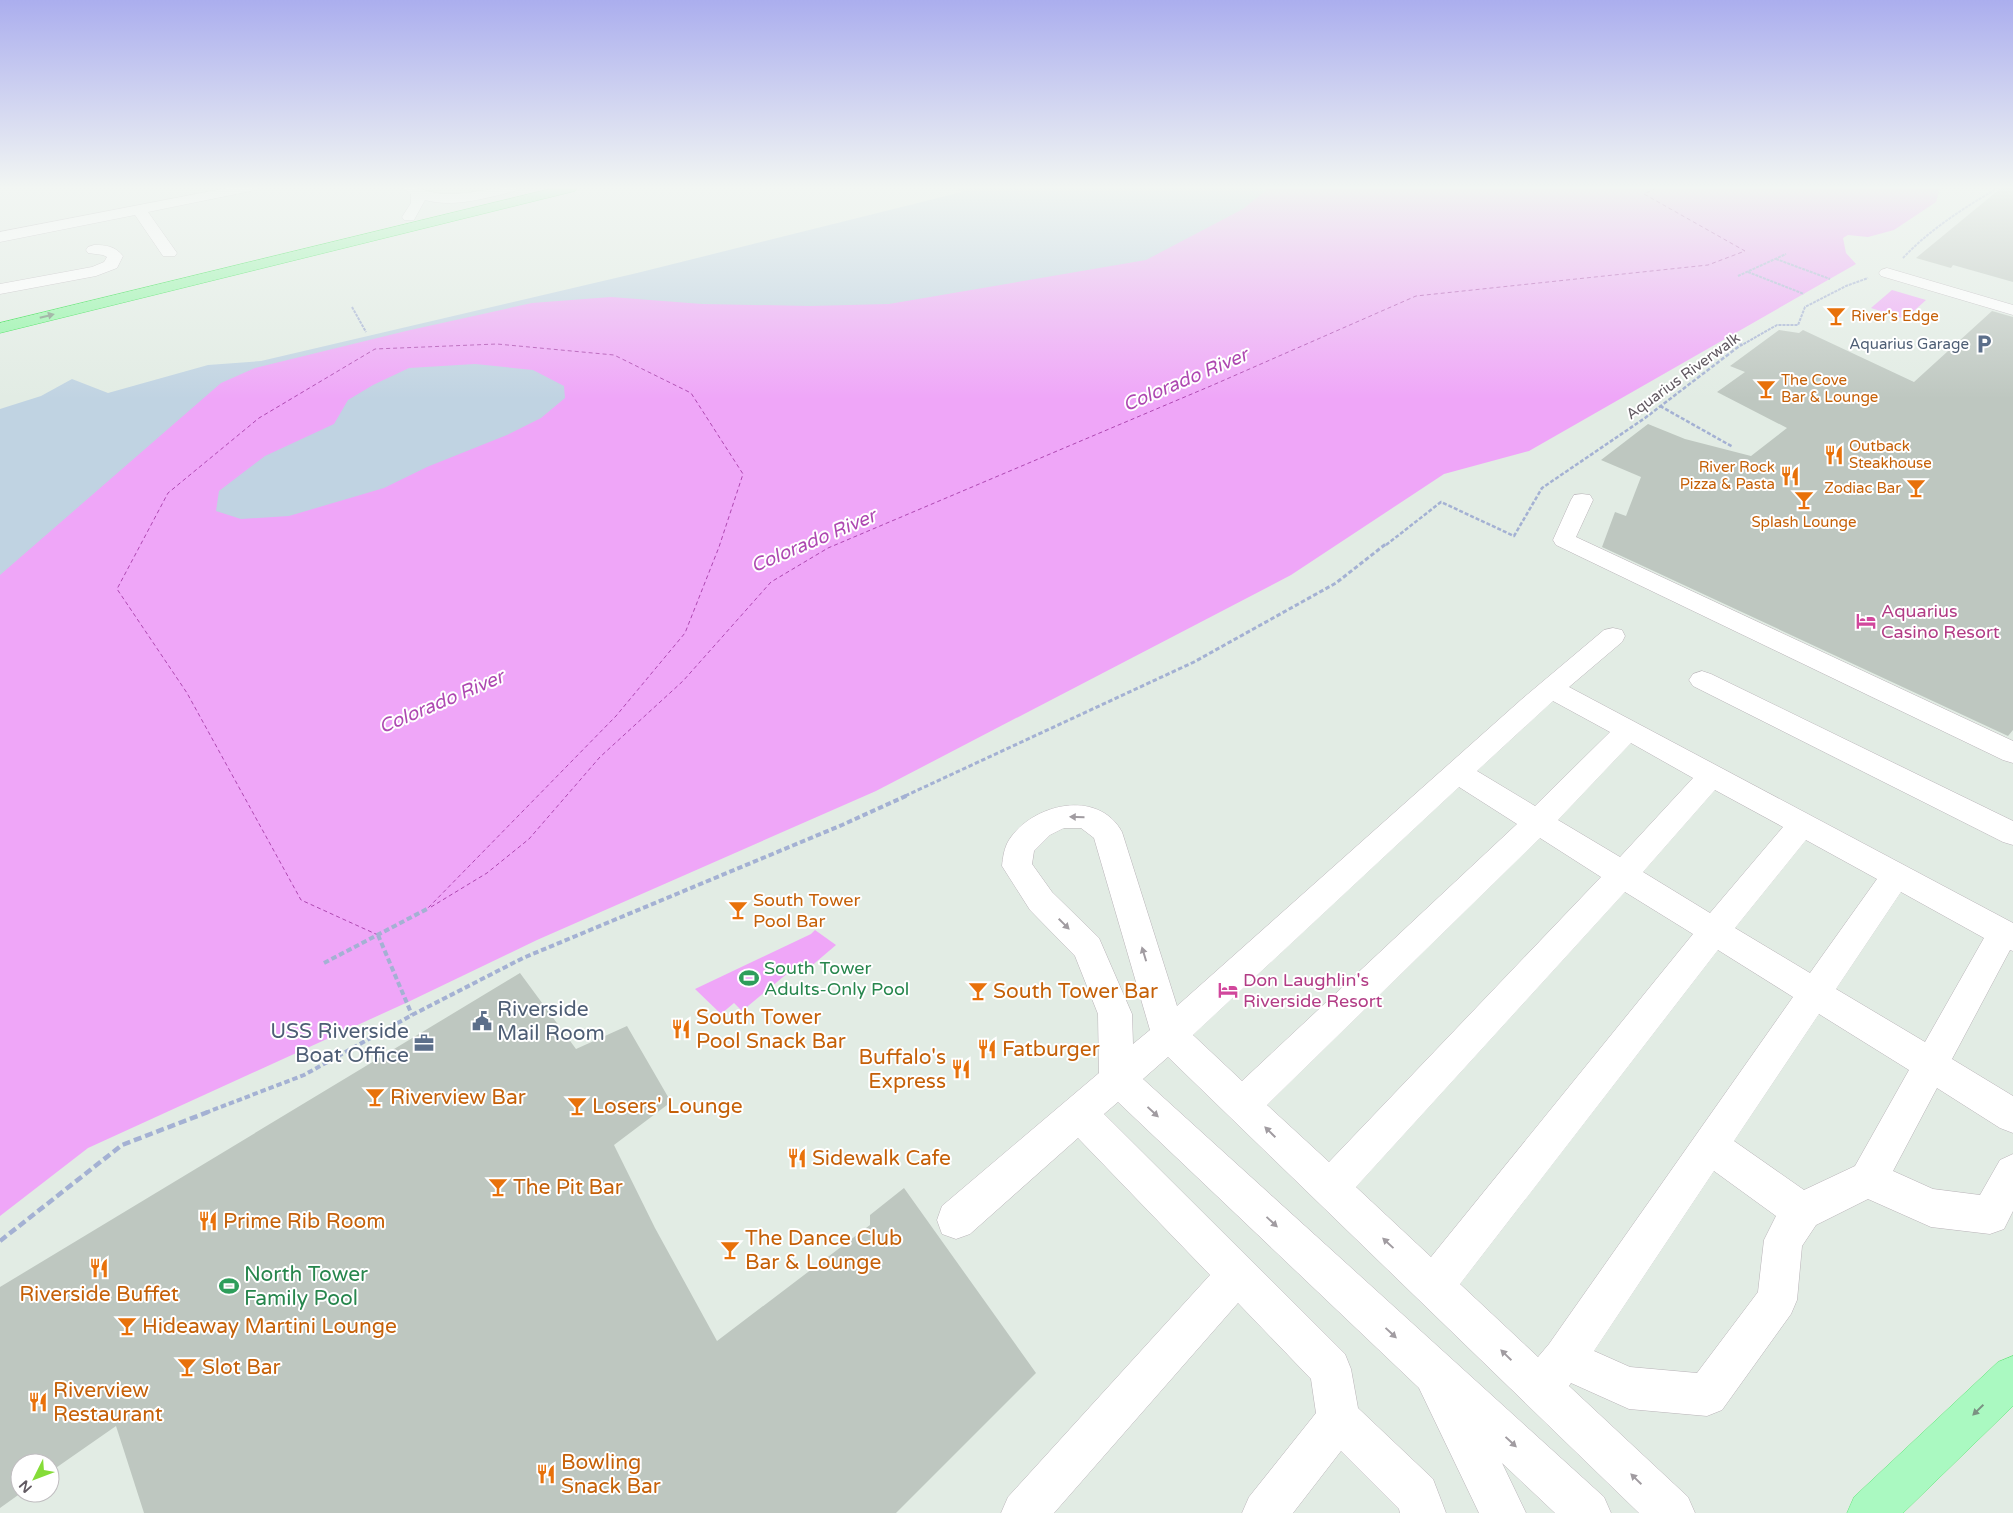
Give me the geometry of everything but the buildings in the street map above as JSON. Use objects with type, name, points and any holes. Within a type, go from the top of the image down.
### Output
[{"type":"highway","points":[[0,314],[234,259]]},
{"type":"highway","points":[[0,328],[283,259]]},
{"type":"main road","points":[[1870,1513],[2013,1376]]},
{"type":"lane","points":[[0,289],[96,271],[111,265],[114,259]]},
{"type":"lane","points":[[1887,273],[2013,310]]},
{"type":"lane","points":[[1582,500],[1564,540],[2013,753]]},
{"type":"lane","points":[[956,1220],[1169,1034],[1457,772],[1551,688],[1613,636]]},
{"type":"lane","points":[[1702,680],[2013,834]]},
{"type":"lane","points":[[1551,688],[2008,935],[1930,1065],[1868,1179],[1802,1211],[1783,1240],[1777,1300],[1707,1395],[1629,1388],[1551,1373]]},
{"type":"lane","points":[[1242,1105],[1538,822],[1628,730]]},
{"type":"lane","points":[[1457,772],[2013,1116]]},
{"type":"lane","points":[[1330,1188],[1712,776]]},
{"type":"lane","points":[[1588,1513],[1433,1372],[1117,1078],[1114,1014],[1088,948],[1041,901],[1017,866],[1020,847],[1040,827],[1061,817],[1087,817],[1107,832],[1169,1034],[1433,1286],[1551,1373],[1672,1513]]},
{"type":"lane","points":[[1433,1286],[1714,931],[1802,824]]},
{"type":"lane","points":[[1551,1373],[1896,875]]},
{"type":"lane","points":[[1078,1113],[1330,1369],[1340,1419],[1417,1495],[1423,1513]]},
{"type":"lane","points":[[1710,1146],[1802,1211]]},
{"type":"lane","points":[[1868,1179],[1930,1208],[1990,1214],[2013,1173]]},
{"type":"lane","points":[[1024,1513],[1237,1274]]},
{"type":"lane","points":[[1433,1372],[1503,1513]]},
{"type":"lane","points":[[1265,1513],[1340,1419]]},
{"type":"path","points":[[1738,276],[1775,259]]},
{"type":"path","points":[[1778,259],[1830,279]]},
{"type":"path","points":[[1887,273],[1894,272],[1904,264],[1903,259]]},
{"type":"path","points":[[1748,272],[1804,294]]},
{"type":"path","name":"Aquarius Riverwalk","points":[[412,1015],[523,958],[842,825],[1194,662],[1336,582],[1441,502],[1514,536],[1542,488],[1660,406],[1744,343],[1777,325],[1798,325],[1805,307],[1846,286],[1887,273]]},
{"type":"path","points":[[352,308],[366,332]]},
{"type":"path","points":[[1660,406],[1733,447]]},
{"type":"path","points":[[324,963],[427,909]]},
{"type":"path","points":[[0,1241],[122,1145],[304,1075],[412,1015],[378,935]]},
{"type":"shaded area","points":[[695,259],[1197,259],[0,681],[0,409],[41,396],[72,379],[108,393],[208,365],[261,361]]},
{"type":"water","name":"Colorado River","points":[[1851,259],[1856,264],[1529,451],[1444,474],[1291,575],[876,791],[537,940],[408,1002],[88,1148],[0,1216],[0,575],[221,383],[255,368],[406,331],[532,303],[611,297],[702,304],[810,306],[889,304],[1146,260]],"holes":[[[475,364],[533,370],[564,386],[565,398],[541,418],[507,435],[427,467],[384,488],[289,516],[241,519],[216,511],[219,491],[265,456],[334,424],[348,400],[373,385],[409,368]]]},
{"type":"water","points":[[1892,290],[1926,300],[1905,319],[1871,308]]},
{"type":"water","name":"South Tower Adults-Only Pool","points":[[815,930],[836,945],[809,968],[801,962],[742,1011],[734,1003],[721,1014],[695,989],[811,934]]},
{"type":"ferry route","points":[[431,907],[487,873],[529,839],[600,757],[683,681],[771,582],[828,548],[1213,385],[1416,296],[1708,265],[1725,259]]},
{"type":"ferry route","points":[[378,935],[301,900],[187,693],[117,589],[168,493],[259,418],[375,349],[497,344],[614,355],[691,393],[743,474],[719,547],[685,633],[616,716],[427,909]]},
{"type":"place","name":"River's Edge","points":[[1836,316]]},
{"type":"place","name":"Aquarius Garage","points":[[1984,344]]},
{"type":"place","name":"The Cove Bar & Lounge","points":[[1766,389]]},
{"type":"place","name":"Outback Steakhouse","points":[[1834,455]]},
{"type":"place","name":"River Rock Pizza & Pasta","points":[[1790,476]]},
{"type":"place","name":"Zodiac Bar","points":[[1916,488]]},
{"type":"place","name":"Splash Lounge","points":[[1804,500]]},
{"type":"place","name":"Aquarius Casino Resort","points":[[1866,621]]},
{"type":"place","name":"South Tower Pool Bar","points":[[738,910]]},
{"type":"place","name":"South Tower Adults-Only Pool","points":[[749,978]]},
{"type":"place","name":"Don Laughlin's Riverside Resort","points":[[1228,990]]},
{"type":"place","name":"South Tower Bar","points":[[978,991]]},
{"type":"place","name":"Riverside Mail Room","points":[[482,1021]]},
{"type":"place","name":"South Tower Pool Snack Bar","points":[[681,1029]]},
{"type":"place","name":"USS Riverside Boat Office","points":[[424,1043]]},
{"type":"place","name":"Fatburger","points":[[987,1049]]},
{"type":"place","name":"Buffalo's Express","points":[[961,1069]]},
{"type":"place","name":"Riverview Bar","points":[[375,1097]]},
{"type":"place","name":"Losers' Lounge","points":[[577,1106]]},
{"type":"place","name":"Sidewalk Cafe","points":[[797,1158]]},
{"type":"place","name":"The Pit Bar","points":[[498,1187]]},
{"type":"place","name":"Prime Rib Room","points":[[208,1221]]},
{"type":"place","name":"The Dance Club Bar & Lounge","points":[[730,1250]]},
{"type":"place","name":"Riverside Buffet","points":[[99,1268]]},
{"type":"place","name":"North Tower Family Pool","points":[[229,1286]]},
{"type":"place","name":"Hideaway Martini Lounge","points":[[127,1326]]},
{"type":"place","name":"Slot Bar","points":[[187,1367]]},
{"type":"place","name":"Riverview Restaurant","points":[[38,1402]]},
{"type":"place","name":"Bowling Snack Bar","points":[[546,1474]]}]
